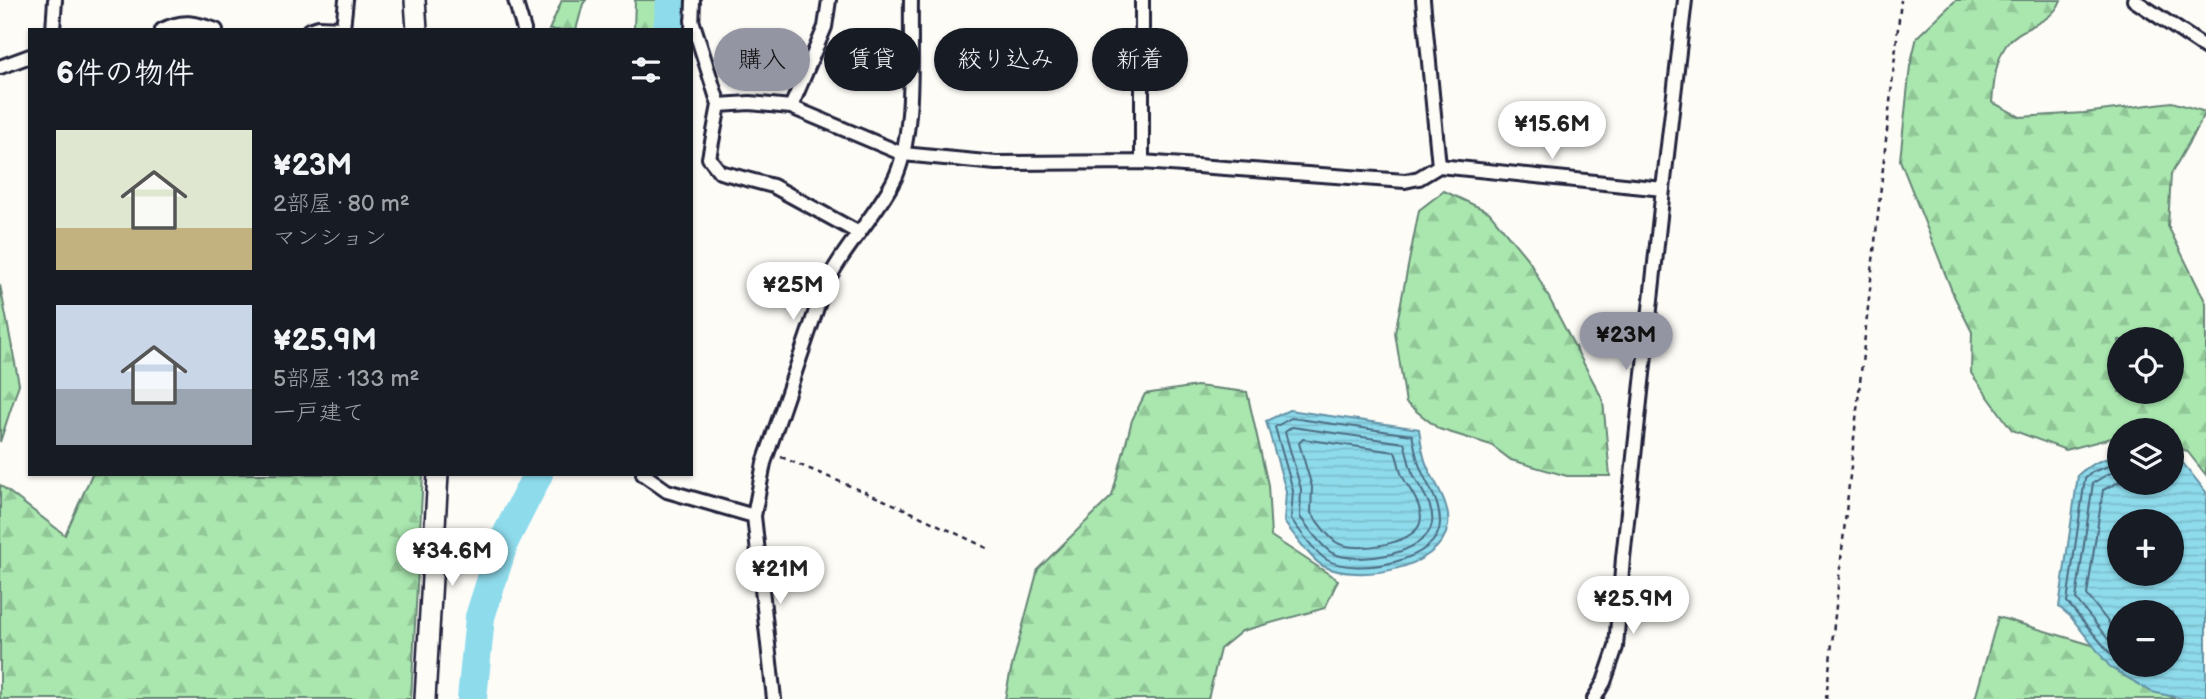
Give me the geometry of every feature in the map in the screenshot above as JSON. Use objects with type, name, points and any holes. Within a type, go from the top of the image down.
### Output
[{"type":"main road","points":[[415,0],[417,28]]},
{"type":"main road","points":[[425,699],[438,476]]},
{"type":"street","points":[[53,28],[55,0]]},
{"type":"street","points":[[343,28],[346,0]]},
{"type":"street","points":[[515,0],[523,28]]},
{"type":"street","points":[[692,28],[693,0]]},
{"type":"street","points":[[791,107],[825,27],[829,0]]},
{"type":"street","points":[[774,699],[754,516],[768,453],[823,290],[835,265],[895,180],[904,153],[908,122],[911,0]]},
{"type":"street","points":[[1142,0],[1142,162]]},
{"type":"street","points":[[1423,0],[1439,166]]},
{"type":"street","points":[[1594,699],[1604,681],[1616,647],[1623,558],[1685,0]]},
{"type":"street","points":[[2134,0],[2206,48]]},
{"type":"street","points":[[692,20],[719,105],[709,158],[720,172],[773,186],[859,233]]},
{"type":"street","points":[[166,28],[192,22],[210,28]]},
{"type":"street","points":[[0,67],[28,57]]},
{"type":"street","points":[[719,105],[750,103],[791,107],[904,153],[996,163],[1142,162],[1405,181],[1419,178],[1439,166],[1663,188]]},
{"type":"street","points":[[646,476],[667,491],[754,516]]},
{"type":"path","points":[[1826,699],[1901,0]]},
{"type":"path","points":[[768,453],[811,468],[988,548]]},
{"type":"green space","points":[[562,0],[586,0],[577,28],[550,28]]},
{"type":"green space","points":[[635,0],[664,0],[661,28],[634,28]]},
{"type":"green space","points":[[1956,0],[2061,0],[2051,15],[2007,44],[1994,80],[1992,102],[2020,117],[2084,113],[2172,102],[2206,112],[2171,174],[2168,226],[2206,303],[2206,475],[2184,450],[2184,418],[2107,418],[2107,439],[2066,450],[2012,430],[1971,373],[1972,332],[1954,296],[1900,160],[1910,66],[1917,37]]},
{"type":"green space","points":[[1444,191],[1489,212],[1530,262],[1603,400],[1610,476],[1567,476],[1511,460],[1491,445],[1439,429],[1406,403],[1395,333],[1419,210]]},
{"type":"green space","points":[[0,285],[19,384],[0,442]]},
{"type":"green space","points":[[1197,386],[1247,392],[1268,485],[1271,536],[1338,580],[1325,608],[1242,631],[1220,649],[1208,699],[1005,699],[1038,569],[1112,496],[1132,420],[1145,394]]},
{"type":"green space","points":[[91,476],[423,476],[411,699],[0,699],[0,485],[65,535]]},
{"type":"green space","points":[[1998,617],[2102,648],[2107,653],[2107,677],[2143,677],[2174,699],[1975,699]]},
{"type":"water","points":[[1289,410],[1419,429],[1425,461],[1447,510],[1448,526],[1442,541],[1430,553],[1395,569],[1356,573],[1338,571],[1318,563],[1284,522],[1286,491],[1266,421]]},
{"type":"water","points":[[2107,459],[2107,495],[2184,495],[2184,464],[2206,492],[2206,699],[2183,699],[2152,692],[2126,677],[2184,677],[2184,600],[2107,600],[2107,663],[2070,616],[2059,607],[2078,475]]},
{"type":"waterway","points":[[668,28],[671,0]]},
{"type":"waterway","points":[[472,699],[480,617],[504,541],[537,476]]}]
